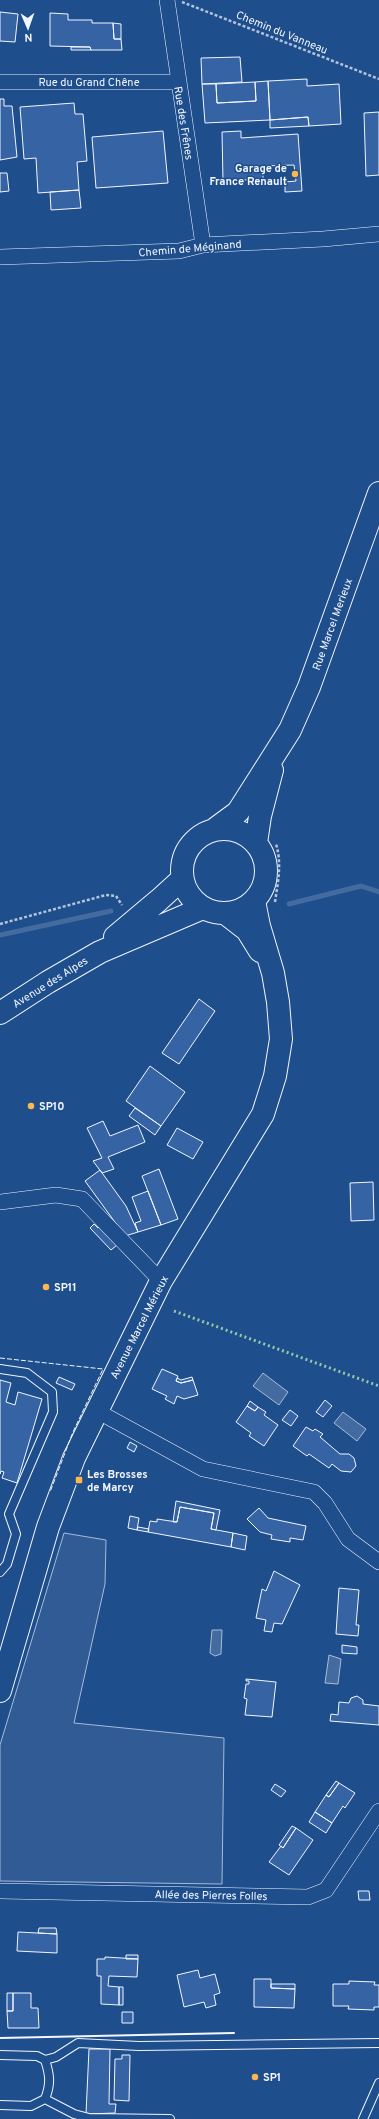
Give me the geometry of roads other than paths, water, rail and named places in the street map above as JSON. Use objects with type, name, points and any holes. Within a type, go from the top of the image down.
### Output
[{"type":"main road","name":"Rue Marcel Merieux","points":[[215,829],[238,812],[290,730],[309,687],[379,493]]},
{"type":"main road","name":"Rue Marcel Merieux","points":[[266,842],[260,816],[277,751]]},
{"type":"main road","points":[[215,829],[237,830],[266,842],[262,853],[266,864],[266,876],[263,888],[265,902],[236,912],[225,913],[204,908],[195,902],[186,891],[181,870],[183,856],[191,843],[202,834],[215,829]]},
{"type":"main road","name":"Avenue des Alpes","points":[[100,952],[115,936],[182,879]]},
{"type":"main road","name":"Avenue Marcel Mérieux","points":[[0,1691],[48,1527],[74,1458],[161,1281],[263,1114],[275,1076],[280,1039],[273,973],[259,926],[265,902]]},
{"type":"main road","name":"Avenue des Alpes","points":[[0,1013],[48,982],[100,952],[204,908]]},
{"type":"main road","name":"Avenue Marcel Mérieux","points":[[225,913],[247,930],[273,973]]},
{"type":"street","name":"Rue des Frênes","points":[[167,0],[203,245]]},
{"type":"street","name":"Rue du Grand Chêne","points":[[0,82],[178,82]]},
{"type":"street","name":"Chemin de Méginand","points":[[0,257],[179,251],[203,245],[323,239],[379,234]]},
{"type":"street","points":[[0,1202],[56,1195],[82,1199],[161,1281]]},
{"type":"street","points":[[97,1412],[203,1469],[314,1492],[325,1503],[348,1539],[379,1562]]},
{"type":"street","name":"Allée des Pierres Folles","points":[[0,1891],[308,1897],[326,1890],[379,1811]]},
{"type":"lane","points":[[0,1369],[27,1374],[52,1392],[53,1412],[9,1514],[16,1534],[7,1564],[0,1572]]},
{"type":"lane","points":[[45,2060],[56,2057],[78,2043],[139,2046],[379,2043]]},
{"type":"lane","points":[[0,2055],[38,2056],[45,2060],[50,2074],[50,2086],[45,2099],[31,2106],[0,2105]]},
{"type":"lane","points":[[363,2119],[379,2083]]},
{"type":"lane","points":[[45,2099],[74,2114],[89,2118],[170,2119]]},
{"type":"waterway","points":[[289,904],[361,886],[379,892]]},
{"type":"waterway","points":[[0,935],[111,911]]},
{"type":"place","name":"Garage de France Renault","points":[[295,174]]},
{"type":"place","name":"SP10","points":[[31,1106]]},
{"type":"place","name":"SP11","points":[[46,1287]]},
{"type":"place","name":"Les Brosses de Marcy","points":[[79,1480]]},
{"type":"place","name":"SP1","points":[[255,2077]]}]
